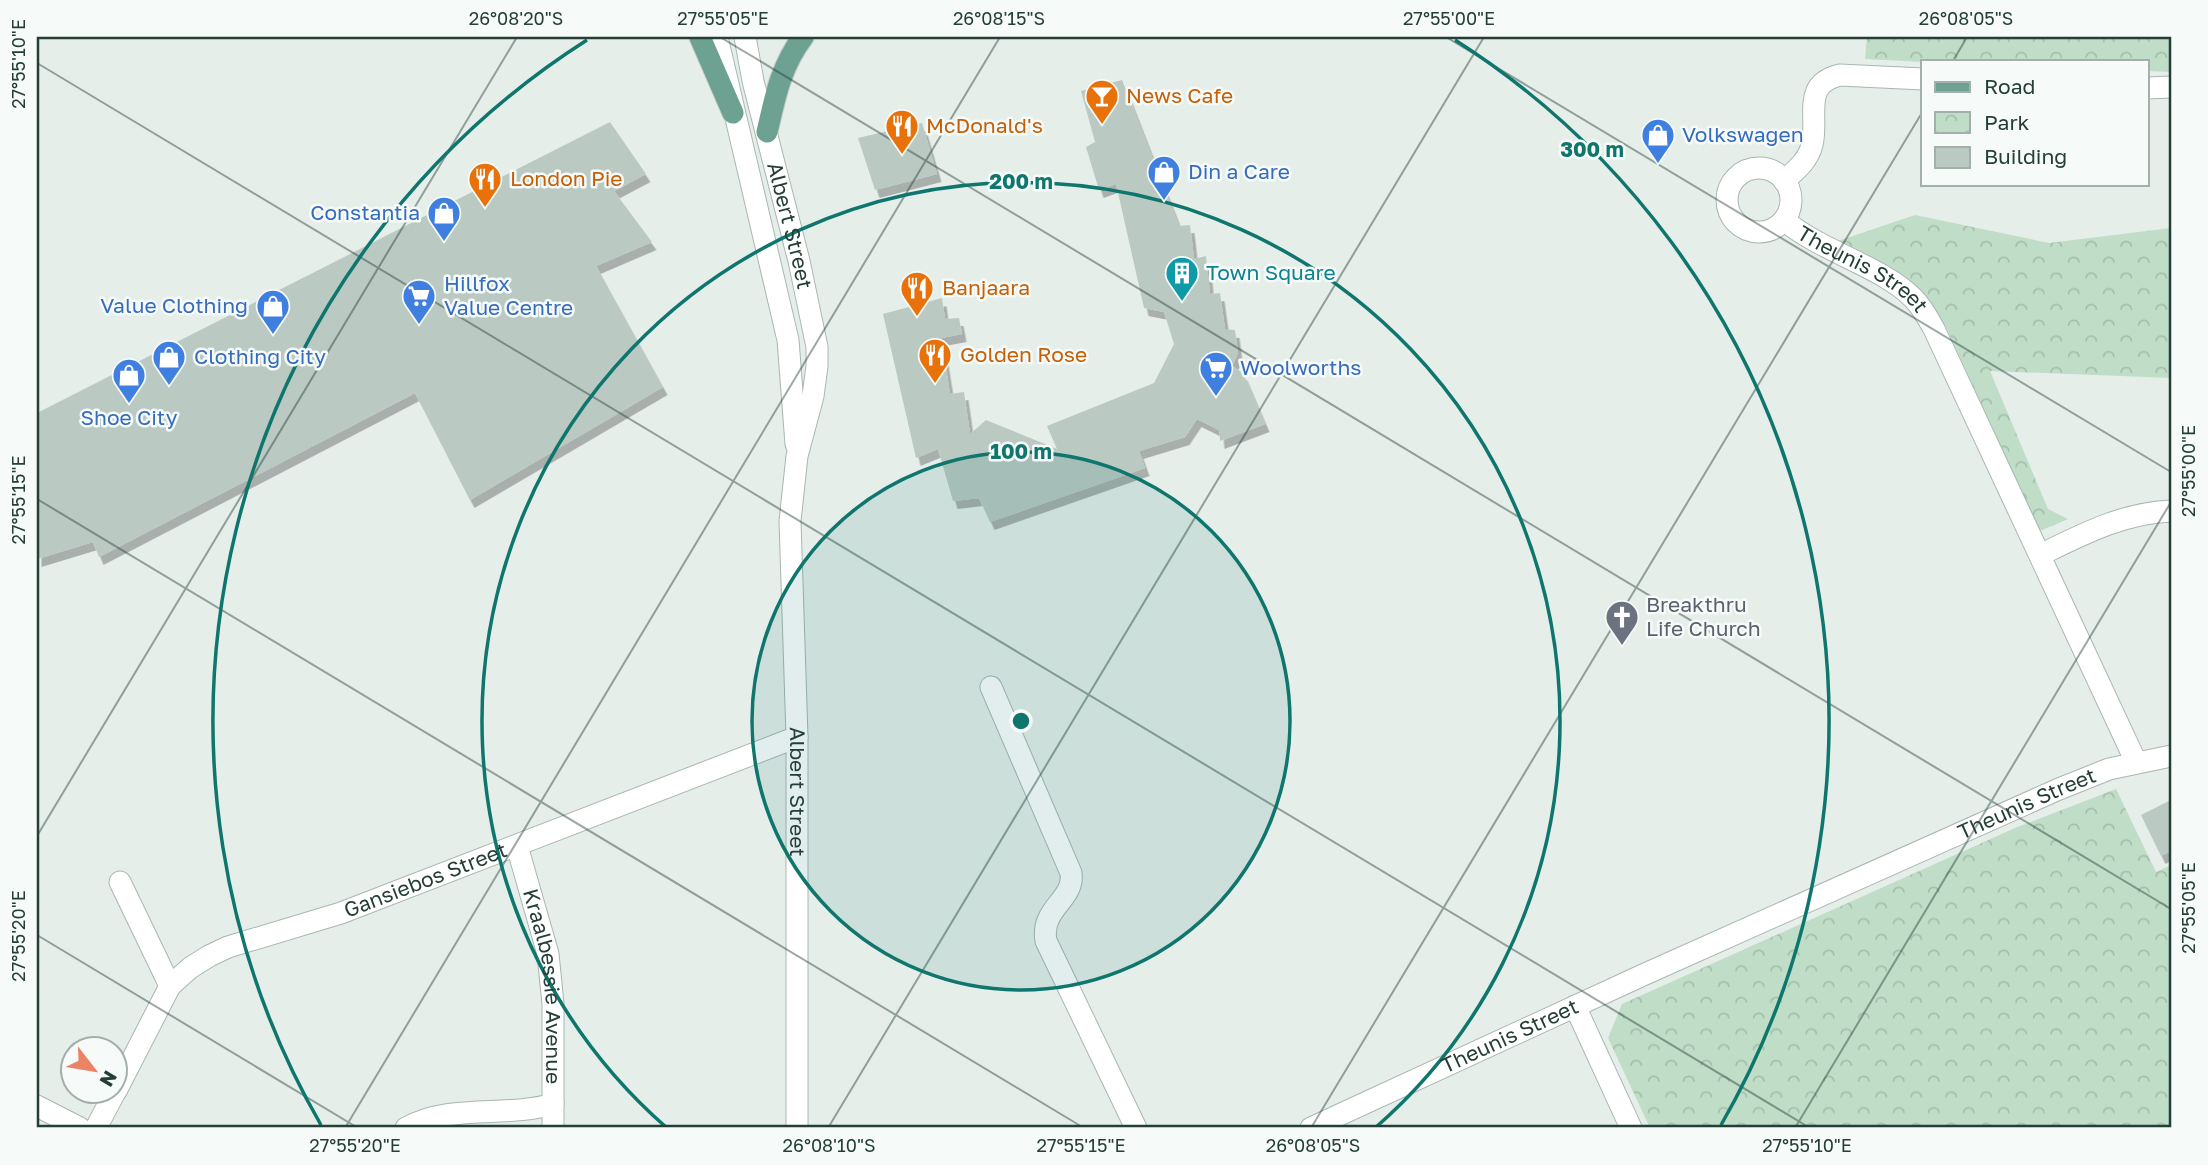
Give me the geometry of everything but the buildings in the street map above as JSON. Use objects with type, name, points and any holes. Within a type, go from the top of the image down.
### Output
[{"type":"main road","points":[[700,37],[733,113]]},
{"type":"main road","points":[[767,132],[778,82],[785,65],[803,37]]},
{"type":"street","name":"Albert Street","points":[[717,37],[788,340],[797,456]]},
{"type":"street","name":"Albert Street","points":[[745,37],[753,81],[817,347],[813,396],[797,456],[790,521],[797,737],[797,1128]]},
{"type":"street","points":[[1784,181],[1807,158],[1812,145],[1815,95],[1820,83],[1840,75],[1921,79]]},
{"type":"street","points":[[2148,88],[2171,87]]},
{"type":"street","points":[[1748,170],[1768,170],[1784,181],[1791,201],[1784,220],[1768,231],[1749,231],[1734,220],[1727,201],[1733,182],[1748,170]]},
{"type":"street","name":"Theunis Street","points":[[1311,1128],[1575,1006],[2059,789],[2109,769],[2136,762],[1923,310],[1912,296],[1898,286],[1816,243],[1784,220]]},
{"type":"street","points":[[2040,555],[2107,523],[2150,512],[2171,511]]},
{"type":"street","points":[[991,687],[1071,873],[1071,885],[1045,923],[1044,933],[1048,948],[1136,1128]]},
{"type":"street","name":"Gansiebos Street","points":[[130,1062],[170,986],[190,968],[228,947],[341,913],[797,737]]},
{"type":"street","points":[[2136,762],[2171,756]]},
{"type":"street","name":"Kraalbessie Avenue","points":[[517,846],[548,954],[552,1004],[553,1128]]},
{"type":"street","points":[[120,882],[170,986]]},
{"type":"street","points":[[1575,1006],[1631,1128]]},
{"type":"street","points":[[406,1128],[446,1114],[530,1111],[553,1104]]},
{"type":"street","points":[[37,1106],[80,1128]]},
{"type":"street","name":"Gansiebos Street","points":[[96,1128],[107,1106]]},
{"type":"green space","points":[[1867,37],[2171,37],[2171,72],[2148,71],[2148,60],[1921,62],[1865,59]]},
{"type":"green space","points":[[1915,215],[2049,243],[2171,228],[2171,378],[1990,371],[2048,509],[2068,519],[2040,531],[1946,327],[1915,285],[1838,241]]},
{"type":"green space","points":[[2116,789],[2156,872],[2171,865],[2171,1128],[1650,1128],[1608,1038],[1622,1004],[2015,828]]},
{"type":"place","name":"News Cafe","points":[[1102,126]]},
{"type":"place","name":"McDonald's","points":[[902,156]]},
{"type":"place","name":"Volkswagen","points":[[1658,165]]},
{"type":"place","name":"Din a Care","points":[[1164,202]]},
{"type":"place","name":"London Pie","points":[[485,209]]},
{"type":"place","name":"Constantia","points":[[444,243]]},
{"type":"place","name":"Town Square","points":[[1182,303]]},
{"type":"place","name":"Banjaara","points":[[917,318]]},
{"type":"place","name":"Hillfox Value Centre","points":[[419,326]]},
{"type":"place","name":"Value Clothing","points":[[273,336]]},
{"type":"place","name":"Golden Rose","points":[[935,385]]},
{"type":"place","name":"Clothing City","points":[[169,387]]},
{"type":"place","name":"Woolworths","points":[[1216,398]]},
{"type":"place","name":"Shoe City","points":[[129,405]]},
{"type":"place","name":"Breakthru Life Church","points":[[1622,647]]}]
